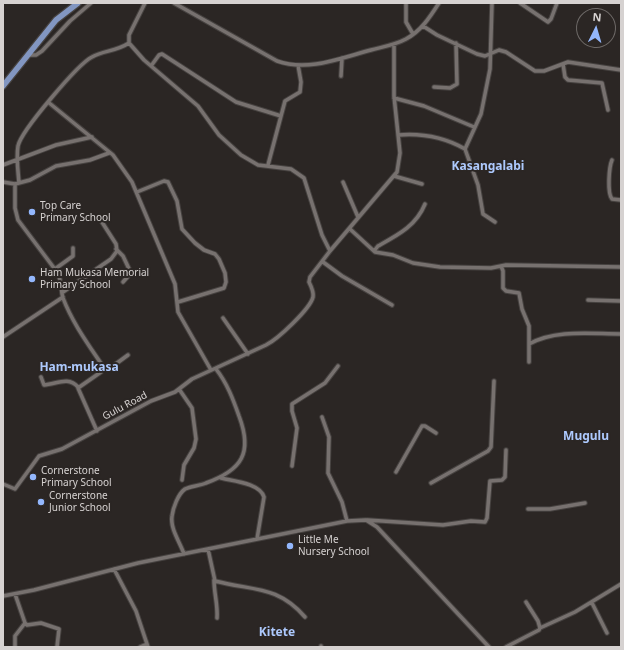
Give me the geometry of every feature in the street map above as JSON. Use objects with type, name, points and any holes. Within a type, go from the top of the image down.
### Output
[{"type":"main road","points":[[3,86],[56,20],[78,3]]},
{"type":"street","points":[[28,55],[36,55],[91,3]]},
{"type":"street","points":[[145,3],[129,35],[129,43],[151,66],[198,106],[219,135],[241,155],[258,164],[291,169],[304,178],[322,235],[330,251]]},
{"type":"street","points":[[174,3],[277,61],[288,65],[298,65],[342,58],[394,44],[413,34],[423,26],[439,3]]},
{"type":"street","points":[[406,3],[406,22],[413,34]]},
{"type":"street","points":[[464,149],[481,114],[490,69],[492,53],[492,3]]},
{"type":"street","points":[[520,3],[548,22],[551,20],[557,3]]},
{"type":"street","points":[[423,26],[477,54],[485,56],[499,50],[506,52],[535,71],[574,62],[621,70]]},
{"type":"street","points":[[102,370],[102,365],[76,325],[63,295],[61,280],[55,269],[18,220],[15,208],[17,159],[19,143],[62,84],[92,57],[119,50],[129,43]]},
{"type":"street","points":[[434,87],[450,88],[457,84],[456,43]]},
{"type":"street","points":[[392,305],[351,282],[323,262],[330,251],[350,229],[358,217],[394,176],[400,159],[394,98],[394,44]]},
{"type":"street","points":[[151,66],[158,55],[162,54],[236,102],[281,116]]},
{"type":"street","points":[[341,76],[342,58]]},
{"type":"street","points":[[562,64],[565,77],[568,80],[602,83],[608,110]]},
{"type":"street","points":[[268,165],[285,101],[296,95],[301,88],[298,65]]},
{"type":"street","points":[[394,98],[424,106],[474,127]]},
{"type":"street","points":[[48,102],[92,137],[122,166],[137,192],[175,284],[178,312],[211,370]]},
{"type":"street","points":[[398,135],[411,134],[431,136],[446,140],[464,149],[478,185],[483,214],[495,222]]},
{"type":"street","points":[[3,165],[56,144],[92,137]]},
{"type":"street","points":[[3,182],[17,183],[30,180],[56,166],[90,160],[109,153]]},
{"type":"street","points":[[612,160],[610,167],[609,194],[612,199],[621,200]]},
{"type":"street","points":[[394,176],[422,184]]},
{"type":"street","points":[[137,192],[164,181],[168,182],[177,201],[182,229],[204,250],[215,254],[219,259],[225,273],[226,282],[224,288],[178,302]]},
{"type":"street","points":[[343,182],[358,217]]},
{"type":"street","points":[[374,251],[378,246],[409,228],[417,219],[425,204]]},
{"type":"street","points":[[3,337],[111,259],[117,251],[116,244],[100,219]]},
{"type":"street","points":[[350,229],[374,251],[421,264],[491,268],[501,266],[621,267]]},
{"type":"street","points":[[55,269],[72,256],[73,248]]},
{"type":"street","points":[[116,249],[123,256],[131,273],[123,282]]},
{"type":"street","name":"Gulu Road","points":[[3,484],[15,489],[39,456],[62,449],[151,401],[178,389],[192,379],[266,345],[284,332],[312,298],[313,292],[309,282],[323,262]]},
{"type":"street","points":[[501,266],[503,270],[503,288],[506,291],[519,293],[522,310],[529,326],[529,362]]},
{"type":"street","points":[[588,300],[621,301]]},
{"type":"street","points":[[223,318],[248,354]]},
{"type":"street","points":[[529,344],[538,339],[573,334],[621,334]]},
{"type":"street","points":[[78,387],[102,370],[113,366],[128,355]]},
{"type":"street","points":[[292,466],[296,428],[292,404],[325,383],[338,366]]},
{"type":"street","points":[[184,554],[172,524],[172,517],[180,494],[186,489],[221,478],[235,468],[243,459],[244,435],[241,422],[228,386],[216,369]]},
{"type":"street","points":[[41,377],[44,384],[63,381],[75,383],[97,431]]},
{"type":"street","points":[[431,483],[488,451],[491,447],[494,381]]},
{"type":"street","points":[[178,389],[192,408],[196,439],[194,448],[184,465],[182,480]]},
{"type":"street","points":[[322,418],[329,437],[328,473],[342,502],[346,521]]},
{"type":"street","points":[[396,472],[422,426],[425,426],[436,433]]},
{"type":"street","points":[[3,596],[114,569],[346,521],[366,520],[443,525],[472,521],[485,522],[487,518],[489,484],[491,480],[502,480],[505,477],[506,450]]},
{"type":"street","points":[[221,478],[257,488],[263,492],[264,497],[256,539]]},
{"type":"street","points":[[528,509],[550,509],[585,503]]},
{"type":"street","points":[[366,520],[381,531],[489,647]]},
{"type":"street","points":[[208,549],[214,580],[214,592],[218,605],[217,618]]},
{"type":"street","points":[[114,569],[133,605],[148,645],[140,647]]},
{"type":"street","points":[[214,580],[278,594],[295,606],[306,617]]},
{"type":"street","points":[[506,647],[539,630],[540,628],[566,617],[592,603],[605,592],[621,584]]},
{"type":"street","points":[[15,594],[25,623]]},
{"type":"street","points":[[526,602],[538,621],[540,628]]},
{"type":"street","points":[[592,603],[607,633]]},
{"type":"street","points":[[15,647],[15,636],[25,623]]},
{"type":"street","points":[[25,623],[30,625],[41,623],[59,629],[57,647]]},
{"type":"place","name":"Top Care Primary School","points":[[32,212]]},
{"type":"place","name":"Ham Mukasa Memorial Primary School","points":[[32,279]]},
{"type":"place","name":"Cornerstone Primary School","points":[[33,477]]},
{"type":"place","name":"Cornerstone Junior School","points":[[41,502]]},
{"type":"place","name":"Little Me Nursery School","points":[[290,546]]},
{"type":"district","name":"Kasangalabi","points":[[488,167]]},
{"type":"district","name":"Ham-mukasa","points":[[79,368]]},
{"type":"district","name":"Mugulu","points":[[586,437]]},
{"type":"district","name":"Kitete","points":[[277,633]]}]
